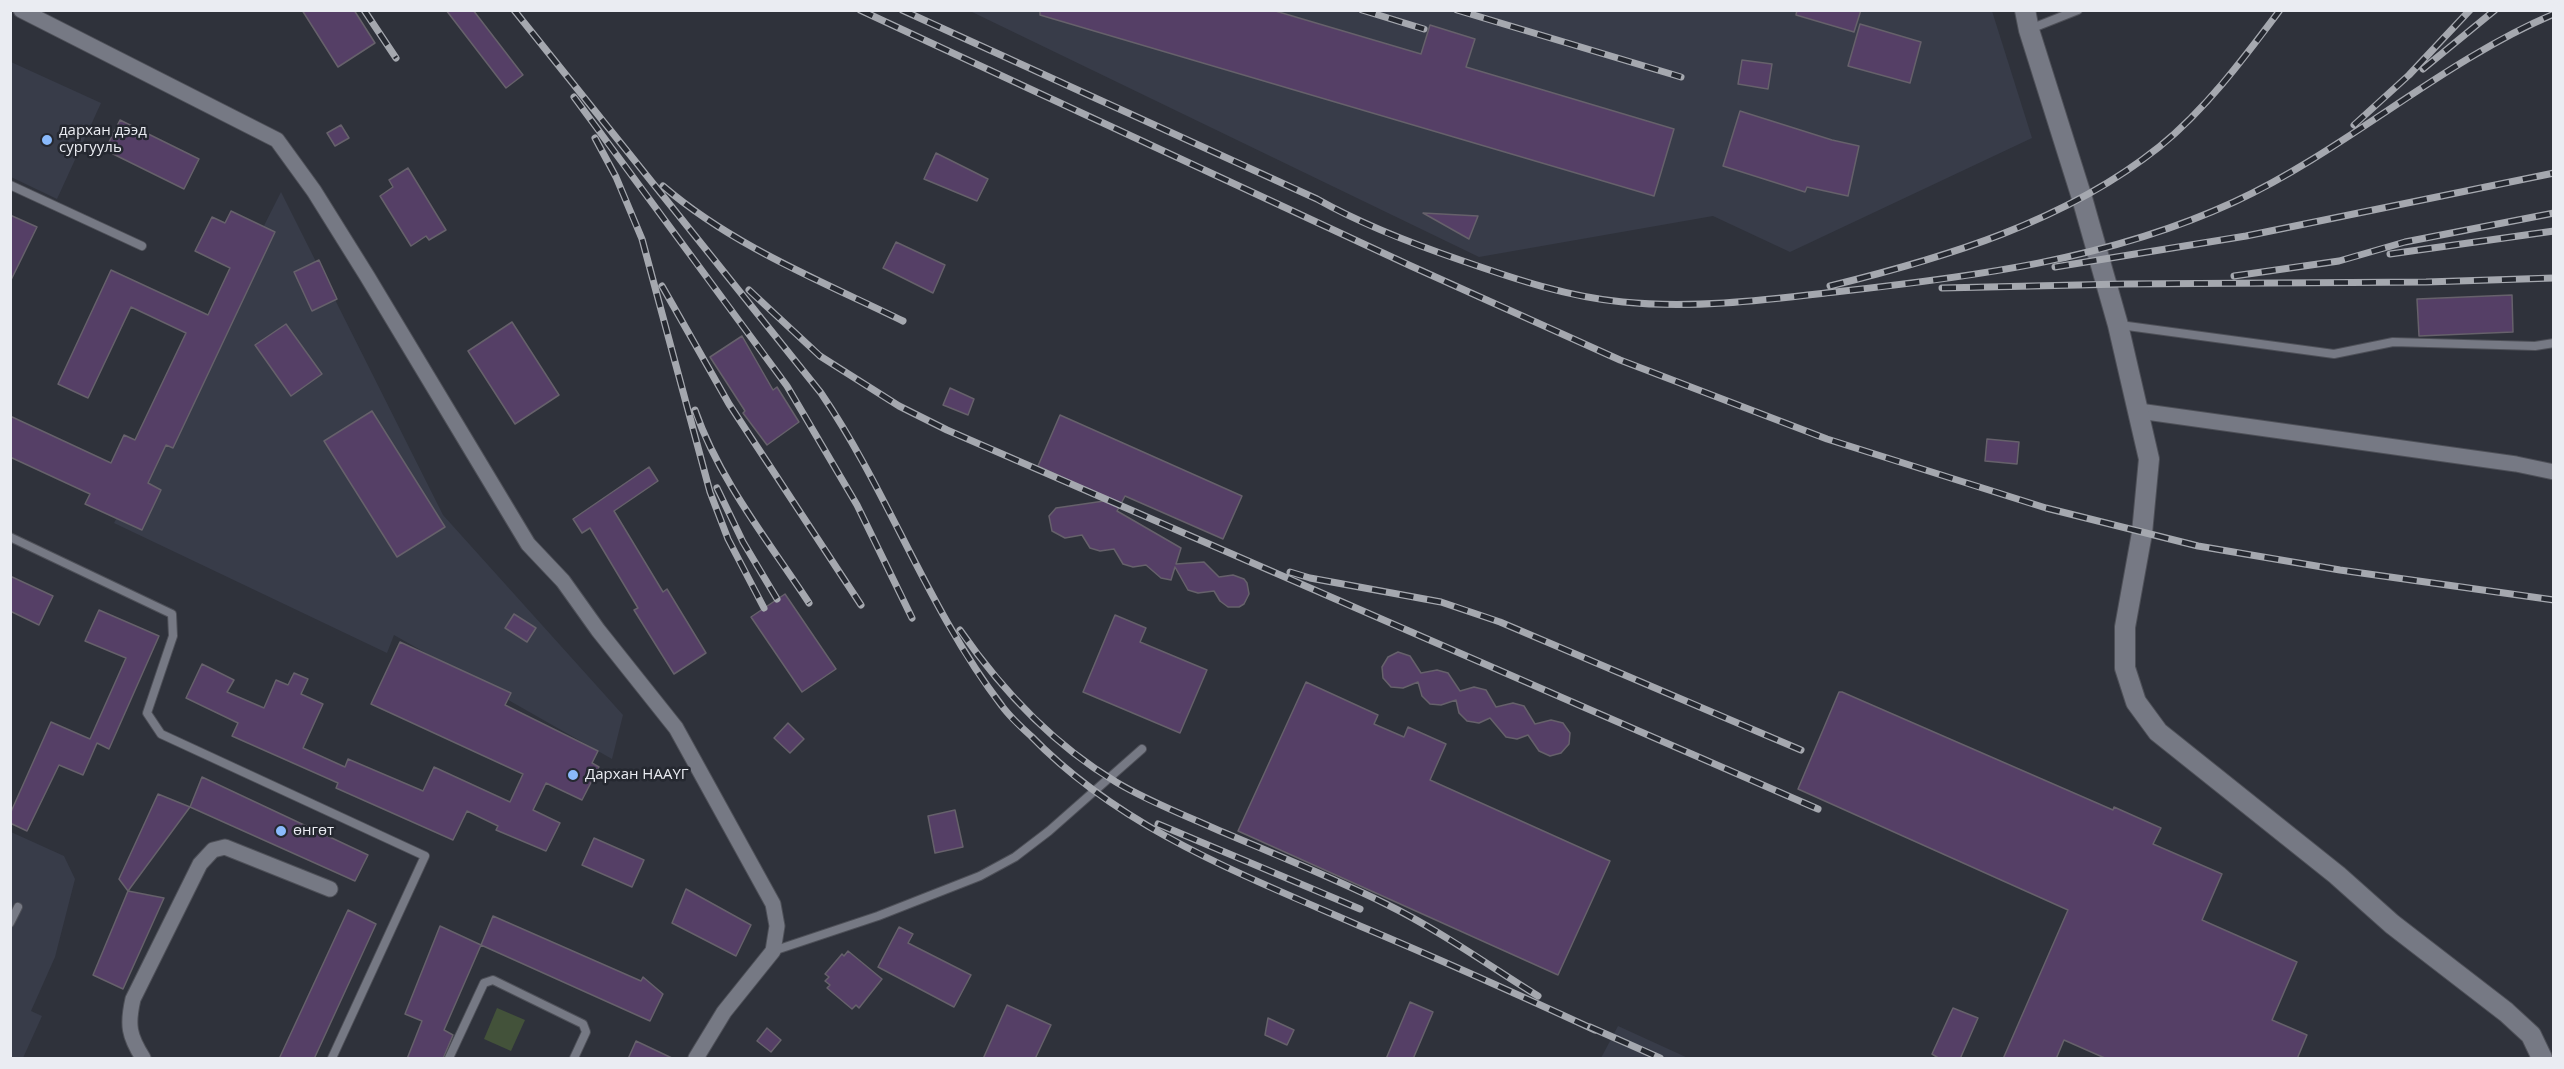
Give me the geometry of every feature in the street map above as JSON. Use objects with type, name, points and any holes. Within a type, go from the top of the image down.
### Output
[{"type":"street","points":[[21,10],[277,140],[314,191],[528,544],[563,581],[598,630],[676,728],[773,904],[777,926],[773,951],[724,1012],[696,1059]]},
{"type":"street","points":[[2027,20],[2082,198],[2118,325],[2150,459],[2142,533],[2125,627],[2125,668],[2136,702],[2158,732],[2337,875],[2392,924],[2506,1012],[2531,1035],[2542,1059]]},
{"type":"street","points":[[2139,411],[2516,464],[2553,472]]},
{"type":"street","points":[[143,1059],[133,1043],[128,1022],[132,999],[200,864],[213,850],[225,847],[330,889]]},
{"type":"lane","points":[[2027,20],[2078,10]]},
{"type":"lane","points":[[10,184],[142,246]]},
{"type":"lane","points":[[2118,325],[2334,354],[2393,342],[2535,346],[2553,343]]},
{"type":"lane","points":[[10,537],[172,614],[173,636],[147,713],[161,734],[425,856],[332,1059]]},
{"type":"lane","points":[[773,951],[888,912],[980,876],[1015,857],[1049,831],[1142,750]]},
{"type":"lane","points":[[10,923],[18,907]]},
{"type":"lane","points":[[449,1059],[484,983],[493,980],[583,1024],[586,1032],[574,1059]]},
{"type":"shaded area","points":[[970,11],[1992,11],[2032,138],[1790,252],[1713,216],[1479,257]]},
{"type":"shaded area","name":"дархан дээд сургууль","points":[[11,62],[101,103],[57,199],[11,177]]},
{"type":"shaded area","points":[[281,192],[443,515],[623,715],[612,759],[394,635],[387,653],[114,523]]},
{"type":"shaded area","points":[[11,832],[64,856],[75,879],[55,957],[31,1011],[42,1016],[23,1058],[11,1058]]},
{"type":"shaded area","points":[[1618,1026],[1688,1058],[1601,1058]]},
{"type":"green space","points":[[497,1008],[525,1020],[511,1051],[484,1039]]},
{"type":"building","points":[[302,10],[354,10],[375,43],[338,67]]},
{"type":"building","points":[[446,10],[473,10],[523,75],[506,88]]},
{"type":"building","points":[[1040,10],[1272,10],[1421,54],[1430,25],[1475,39],[1466,67],[1674,129],[1654,196],[1040,15]]},
{"type":"building","points":[[1797,10],[1861,10],[1854,32],[1796,15]]},
{"type":"building","points":[[1860,24],[1921,42],[1910,83],[1848,66]]},
{"type":"building","points":[[1742,60],[1772,64],[1768,89],[1738,84]]},
{"type":"building","points":[[1740,111],[1832,140],[1859,146],[1848,196],[1807,187],[1805,192],[1723,166]]},
{"type":"building","points":[[120,120],[199,159],[184,189],[105,150]]},
{"type":"building","points":[[341,125],[349,138],[335,146],[327,133]]},
{"type":"building","points":[[936,153],[988,179],[977,201],[924,179]]},
{"type":"building","points":[[408,168],[446,230],[429,240],[426,236],[411,246],[380,196],[393,187],[389,180]]},
{"type":"building","points":[[231,211],[275,232],[173,448],[166,445],[148,483],[161,490],[142,530],[85,504],[90,494],[10,457],[10,416],[111,463],[124,435],[135,440],[186,333],[131,307],[88,398],[58,384],[111,270],[208,315],[230,268],[195,251],[212,217],[225,223]]},
{"type":"building","points":[[1423,213],[1478,216],[1469,239]]},
{"type":"building","points":[[10,215],[37,227],[10,282]]},
{"type":"building","points":[[896,242],[945,265],[933,293],[883,268]]},
{"type":"building","points":[[319,260],[337,299],[312,311],[294,272]]},
{"type":"building","points":[[2512,295],[2513,332],[2419,336],[2417,299]]},
{"type":"building","points":[[512,322],[559,395],[515,424],[468,351]]},
{"type":"building","points":[[286,324],[322,374],[291,396],[255,345]]},
{"type":"building","points":[[742,336],[773,390],[777,387],[799,422],[767,445],[743,413],[745,411],[710,357]]},
{"type":"building","points":[[950,388],[974,399],[968,415],[943,405]]},
{"type":"building","points":[[372,411],[445,527],[397,557],[324,441]]},
{"type":"building","points":[[1060,415],[1242,496],[1223,539],[1125,496],[1117,511],[1181,548],[1176,564],[1204,562],[1219,577],[1233,575],[1244,579],[1249,594],[1244,604],[1239,607],[1228,607],[1220,601],[1214,591],[1198,593],[1188,590],[1175,567],[1171,580],[1161,578],[1146,565],[1133,567],[1123,564],[1114,549],[1100,551],[1090,548],[1082,535],[1065,538],[1052,531],[1049,516],[1056,508],[1111,500],[1038,466]]},
{"type":"building","points":[[1987,439],[2019,442],[2017,464],[1985,461]]},
{"type":"building","points":[[649,467],[658,481],[614,511],[663,592],[667,589],[706,653],[674,674],[634,610],[638,608],[590,528],[582,533],[573,519]]},
{"type":"building","points":[[10,576],[53,596],[39,625],[10,611]]},
{"type":"building","points":[[785,594],[836,669],[802,692],[751,617]]},
{"type":"building","points":[[99,610],[159,636],[109,749],[97,743],[83,775],[59,765],[27,831],[10,823],[10,814],[51,722],[90,739],[126,658],[85,641]]},
{"type":"building","points":[[514,614],[536,628],[527,642],[505,628]]},
{"type":"building","points":[[1115,615],[1146,628],[1140,642],[1207,670],[1180,733],[1083,692]]},
{"type":"building","points":[[400,642],[511,693],[505,705],[598,751],[592,763],[599,767],[582,800],[546,783],[533,810],[560,823],[546,851],[496,830],[498,826],[467,811],[453,840],[336,788],[338,783],[232,736],[238,723],[186,698],[202,664],[234,680],[227,692],[264,708],[276,680],[288,685],[294,673],[308,679],[301,694],[323,704],[303,748],[345,767],[348,759],[423,791],[434,767],[510,802],[523,774],[371,704]]},
{"type":"building","points":[[1398,652],[1410,656],[1421,673],[1437,670],[1448,673],[1460,691],[1474,687],[1486,690],[1496,707],[1513,703],[1524,706],[1535,724],[1551,720],[1563,723],[1570,733],[1569,744],[1561,753],[1550,756],[1539,751],[1528,735],[1517,739],[1506,737],[1490,718],[1479,723],[1467,721],[1459,713],[1456,700],[1441,705],[1430,704],[1422,696],[1418,682],[1403,688],[1391,687],[1383,678],[1382,667],[1388,657]]},
{"type":"building","points":[[1306,682],[1378,715],[1374,724],[1404,737],[1408,727],[1446,744],[1430,780],[1610,861],[1558,975],[1238,831]]},
{"type":"building","points":[[1839,692],[2113,810],[2114,807],[2161,828],[2153,844],[2222,874],[2202,920],[2297,962],[2272,1020],[2307,1035],[2297,1059],[2107,1059],[2064,1040],[2056,1059],[2003,1059],[2068,910],[1798,789]]},
{"type":"building","points":[[788,723],[804,739],[790,753],[774,738]]},
{"type":"building","name":"өнгөт","points":[[202,777],[368,855],[355,881],[190,807]]},
{"type":"building","points":[[158,794],[190,807],[128,891],[119,879]]},
{"type":"building","points":[[955,810],[963,847],[935,853],[928,816]]},
{"type":"building","points":[[594,838],[644,860],[632,887],[582,865]]},
{"type":"building","points":[[686,889],[751,925],[736,956],[672,923]]},
{"type":"building","points":[[128,891],[164,898],[123,989],[93,975]]},
{"type":"building","points":[[348,910],[376,924],[314,1059],[279,1059]]},
{"type":"building","points":[[493,916],[641,981],[643,977],[663,994],[650,1021],[481,945]]},
{"type":"building","points":[[440,926],[481,945],[444,1030],[453,1035],[443,1059],[407,1059],[422,1021],[405,1014]]},
{"type":"building","points":[[899,927],[913,934],[908,943],[971,975],[954,1007],[878,967]]},
{"type":"building","points":[[848,951],[882,979],[859,1008],[856,1005],[852,1009],[827,988],[830,985],[825,981],[829,977],[825,974],[842,954],[844,956]]},
{"type":"building","points":[[1410,1002],[1433,1012],[1413,1059],[1386,1059]]},
{"type":"building","points":[[1007,1005],[1051,1025],[1035,1059],[983,1059]]},
{"type":"building","points":[[1953,1008],[1978,1018],[1960,1059],[1940,1059],[1932,1054]]},
{"type":"building","points":[[1268,1018],[1294,1030],[1287,1045],[1265,1035]]},
{"type":"building","points":[[767,1028],[781,1040],[771,1052],[757,1041]]},
{"type":"building","points":[[636,1041],[674,1059],[628,1059]]},
{"type":"railway","points":[[364,10],[396,58]]},
{"type":"railway","points":[[514,10],[821,393],[868,471],[930,591],[976,669],[1008,714],[1066,769],[1104,798],[1185,847],[1272,888],[1595,1030]]},
{"type":"railway","points":[[860,10],[1411,266],[1620,360],[1827,439],[2046,508],[2198,546],[2340,570],[2554,600]]},
{"type":"railway","points":[[902,10],[1407,241],[1562,292],[1602,300],[1676,305],[1756,301],[1937,280],[2038,263],[2138,238],[2186,222],[2234,202],[2275,181],[2472,56],[2554,14]]},
{"type":"railway","points":[[1362,10],[1424,29]]},
{"type":"railway","points":[[1457,10],[1681,77]]},
{"type":"railway","points":[[1830,286],[1916,263],[2002,234],[2044,217],[2123,173],[2159,147],[2193,116],[2280,10]]},
{"type":"railway","points":[[2354,125],[2409,75],[2470,10]]},
{"type":"railway","points":[[2423,69],[2495,10]]},
{"type":"railway","points":[[574,97],[787,386],[857,505],[912,618]]},
{"type":"railway","points":[[595,138],[616,177],[642,239],[710,492],[728,539],[764,608]]},
{"type":"railway","points":[[2055,267],[2246,236],[2554,173]]},
{"type":"railway","points":[[663,186],[718,227],[748,245],[809,277],[903,321]]},
{"type":"railway","points":[[2234,276],[2339,261],[2405,242],[2554,213]]},
{"type":"railway","points":[[2390,254],[2554,231]]},
{"type":"railway","points":[[1942,288],[2426,282],[2554,278]]},
{"type":"railway","points":[[662,286],[729,404],[861,605]]},
{"type":"railway","points":[[749,290],[820,356],[899,406],[947,430],[1818,809]]},
{"type":"railway","points":[[695,410],[705,436],[731,486],[809,603]]},
{"type":"railway","points":[[717,488],[743,542],[777,599]]},
{"type":"railway","points":[[1290,572],[1310,578],[1441,602],[1500,622],[1801,750]]},
{"type":"railway","points":[[960,630],[993,673],[1030,714],[1071,751],[1116,782],[1163,806],[1321,874],[1406,914],[1538,996]]},
{"type":"railway","points":[[1158,824],[1360,909]]},
{"type":"railway","points":[[1590,1027],[1660,1058]]},
{"type":"place","name":"дархан дээд сургууль","points":[[47,140]]},
{"type":"place","name":"Дархан НААҮГ","points":[[573,775]]},
{"type":"place","name":"өнгөт","points":[[281,831]]}]
